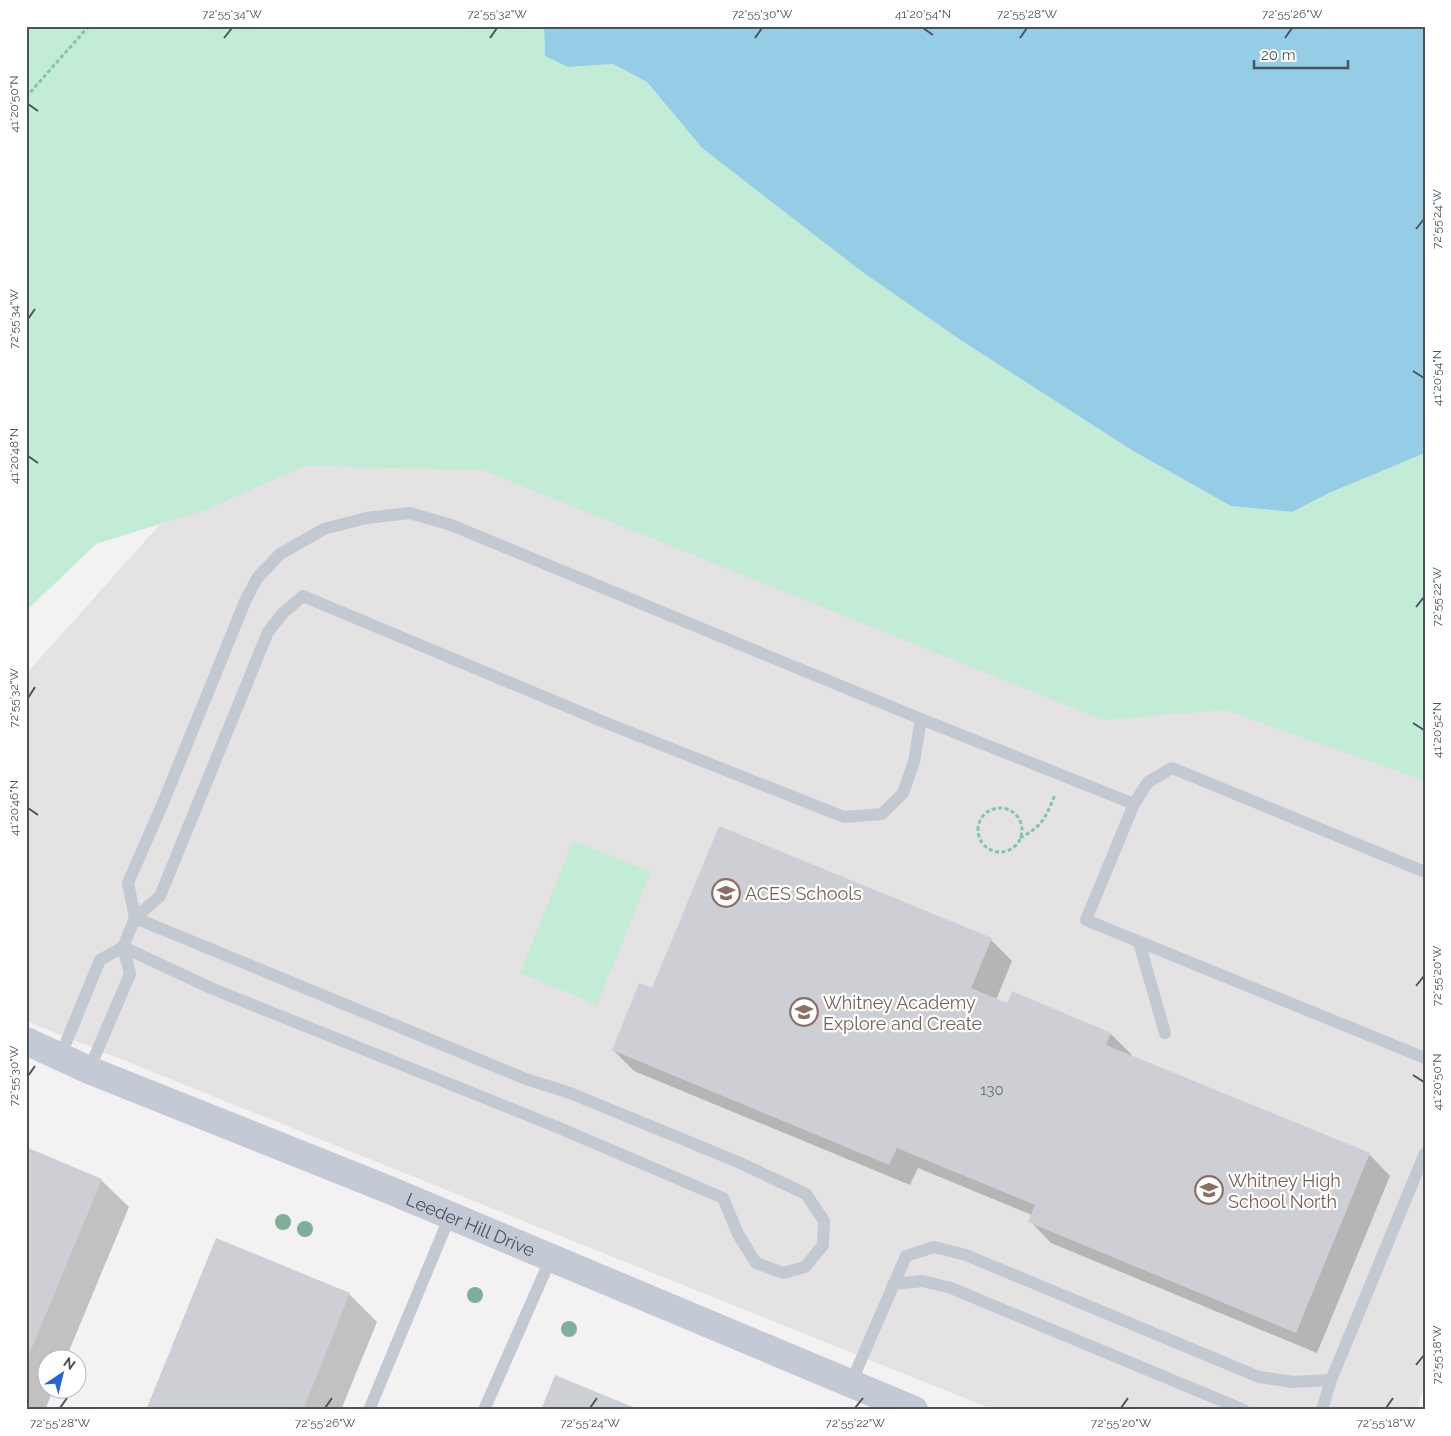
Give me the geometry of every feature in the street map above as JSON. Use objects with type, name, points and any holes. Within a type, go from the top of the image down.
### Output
[{"type":"street","name":"Leeder Hill Drive","points":[[26,1041],[89,1070],[450,1216],[914,1410]]},
{"type":"lane","points":[[135,918],[128,883],[163,803],[246,599],[258,576],[280,554],[324,529],[366,518],[410,513],[451,525],[920,719],[1134,804]]},
{"type":"lane","points":[[89,1070],[130,974],[123,947],[135,918],[160,896],[268,632],[283,613],[303,596],[604,722],[844,817],[882,814],[904,793],[914,762],[920,719]]},
{"type":"lane","points":[[1425,872],[1172,768],[1148,782],[1134,804],[1086,920],[1425,1058]]},
{"type":"lane","points":[[123,947],[213,989],[557,1126],[723,1198],[738,1234],[756,1263],[783,1273],[798,1269],[805,1267],[823,1245],[824,1220],[806,1194],[720,1155],[570,1093],[526,1079],[135,918]]},
{"type":"lane","points":[[1139,942],[1164,1033]]},
{"type":"lane","points":[[60,1057],[100,960],[123,947]]},
{"type":"lane","points":[[1322,1410],[1331,1380],[1425,1153]]},
{"type":"lane","points":[[369,1410],[450,1216]]},
{"type":"lane","points":[[851,1383],[906,1256],[934,1247],[966,1255],[1259,1377],[1293,1382],[1331,1380]]},
{"type":"lane","points":[[484,1410],[551,1258]]},
{"type":"lane","points":[[893,1284],[923,1281],[951,1288],[1244,1410]]},
{"type":"path","points":[[26,97],[89,26]]},
{"type":"path","points":[[1020,838],[1021,827],[1017,816],[1009,810],[1000,808],[990,810],[982,816],[978,825],[978,835],[982,842],[989,848],[997,851],[1006,851],[1014,846],[1020,838],[1035,831],[1046,817],[1064,776]]},
{"type":"shaded area","name":"ACES Schools","points":[[308,359],[1425,765],[1425,1385],[1416,1410],[994,1410],[26,1021],[26,674]]},
{"type":"green space","points":[[26,26],[544,26],[545,56],[568,67],[613,64],[647,82],[702,148],[861,271],[959,339],[1133,451],[1231,506],[1292,512],[1329,493],[1425,453],[1425,781],[1225,710],[1103,720],[482,470],[305,466],[205,510],[96,544],[26,611]]},
{"type":"green space","points":[[573,841],[651,872],[597,1005],[520,973]]},
{"type":"water","points":[[544,26],[1425,26],[1425,453],[1329,493],[1292,512],[1231,506],[1133,451],[959,339],[861,271],[702,148],[647,82],[613,64],[568,67],[545,56]]},
{"type":"building","points":[[719,826],[992,938],[971,988],[1007,1003],[1012,991],[1111,1033],[1106,1045],[1370,1153],[1296,1333],[1028,1222],[1035,1205],[897,1148],[889,1165],[612,1050],[639,983],[652,988]]},
{"type":"building","points":[[26,1147],[102,1179],[26,1362]]},
{"type":"building","points":[[216,1238],[350,1293],[303,1410],[146,1410]]},
{"type":"building","points":[[555,1375],[640,1410],[541,1410]]},
{"type":"place","name":"ACES Schools","points":[[726,893]]},
{"type":"place","name":"Whitney Academy Explore and Create","points":[[804,1012]]},
{"type":"place","name":"Whitney High School North","points":[[1209,1190]]}]
